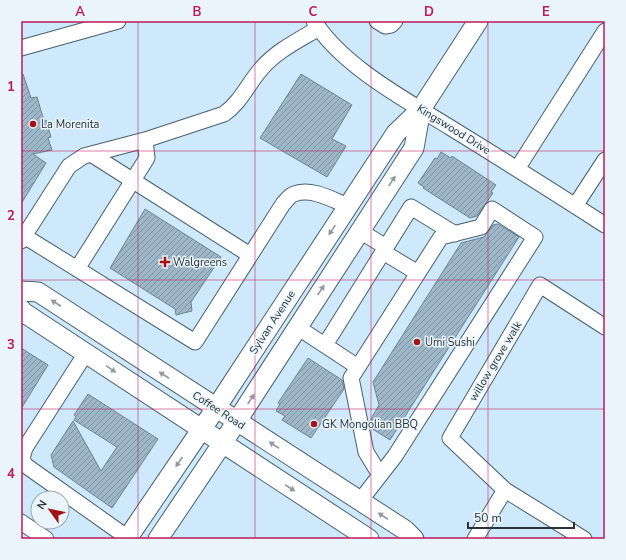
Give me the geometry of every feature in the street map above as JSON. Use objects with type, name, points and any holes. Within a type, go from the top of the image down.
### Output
[{"type":"main road","name":"Sylvan Avenue","points":[[128,538],[216,408],[396,133],[421,109],[478,21]]},
{"type":"main road","name":"Sylvan Avenue","points":[[158,539],[222,444],[414,148],[421,109]]},
{"type":"main road","name":"Coffee Road","points":[[21,291],[38,292],[405,530],[414,539]]},
{"type":"main road","points":[[21,309],[23,312],[222,444],[369,539]]},
{"type":"street","points":[[21,48],[118,21]]},
{"type":"street","points":[[377,21],[385,26],[391,25],[396,21]]},
{"type":"street","points":[[316,24],[261,68],[233,108],[224,114],[145,140],[84,156],[69,166],[23,239],[195,342],[283,204],[293,194],[303,191],[324,196],[348,206]]},
{"type":"street","name":"Kingswood Drive","points":[[316,24],[334,47],[349,61],[421,109],[605,224]]},
{"type":"street","points":[[517,169],[605,31]]},
{"type":"street","points":[[77,270],[147,158],[145,140]]},
{"type":"street","points":[[90,154],[250,255]]},
{"type":"street","points":[[575,206],[605,160]]},
{"type":"street","points":[[325,346],[411,207],[455,234]]},
{"type":"street","points":[[360,501],[399,449],[535,237],[492,209],[482,227],[441,237],[351,378],[366,452],[380,474]]},
{"type":"street","points":[[360,231],[418,273]]},
{"type":"street","name":"willow grove walk","points":[[584,539],[505,490],[450,438],[540,285],[605,327]]},
{"type":"street","points":[[297,328],[358,367]]},
{"type":"street","points":[[86,353],[24,448],[22,458],[25,465],[128,538]]},
{"type":"street","points":[[475,539],[505,490]]},
{"type":"street","points":[[21,522],[46,539]]},
{"type":"building","points":[[23,74],[31,98],[37,97],[44,121],[46,120],[51,137],[48,138],[52,150],[33,154],[46,163],[21,204],[21,75]]},
{"type":"building","points":[[301,74],[352,105],[332,139],[346,146],[327,177],[260,138]]},
{"type":"building","points":[[441,152],[451,158],[452,156],[496,185],[491,192],[493,193],[477,216],[470,218],[423,188],[424,187],[418,183],[435,158],[437,159]]},
{"type":"building","name":"Walgreens","points":[[145,209],[221,257],[191,302],[192,311],[176,315],[175,309],[110,268]]},
{"type":"building","points":[[498,224],[519,237],[390,440],[371,428],[371,419],[379,405],[373,382],[461,243],[484,237],[493,225]]},
{"type":"building","points":[[21,348],[48,365],[21,409]]},
{"type":"building","points":[[308,358],[342,380],[344,389],[311,438],[282,420],[285,416],[276,411],[280,404],[278,403]]},
{"type":"building","points":[[88,394],[158,439],[112,508],[54,467],[51,455],[73,421],[101,471],[117,447],[74,420],[76,417],[74,415]]},
{"type":"place","name":"La Morenita","points":[[33,124]]},
{"type":"place","name":"Walgreens","points":[[165,262]]},
{"type":"place","name":"Umi Sushi","points":[[417,342]]},
{"type":"place","name":"GK Mongolian BBQ","points":[[314,424]]}]
